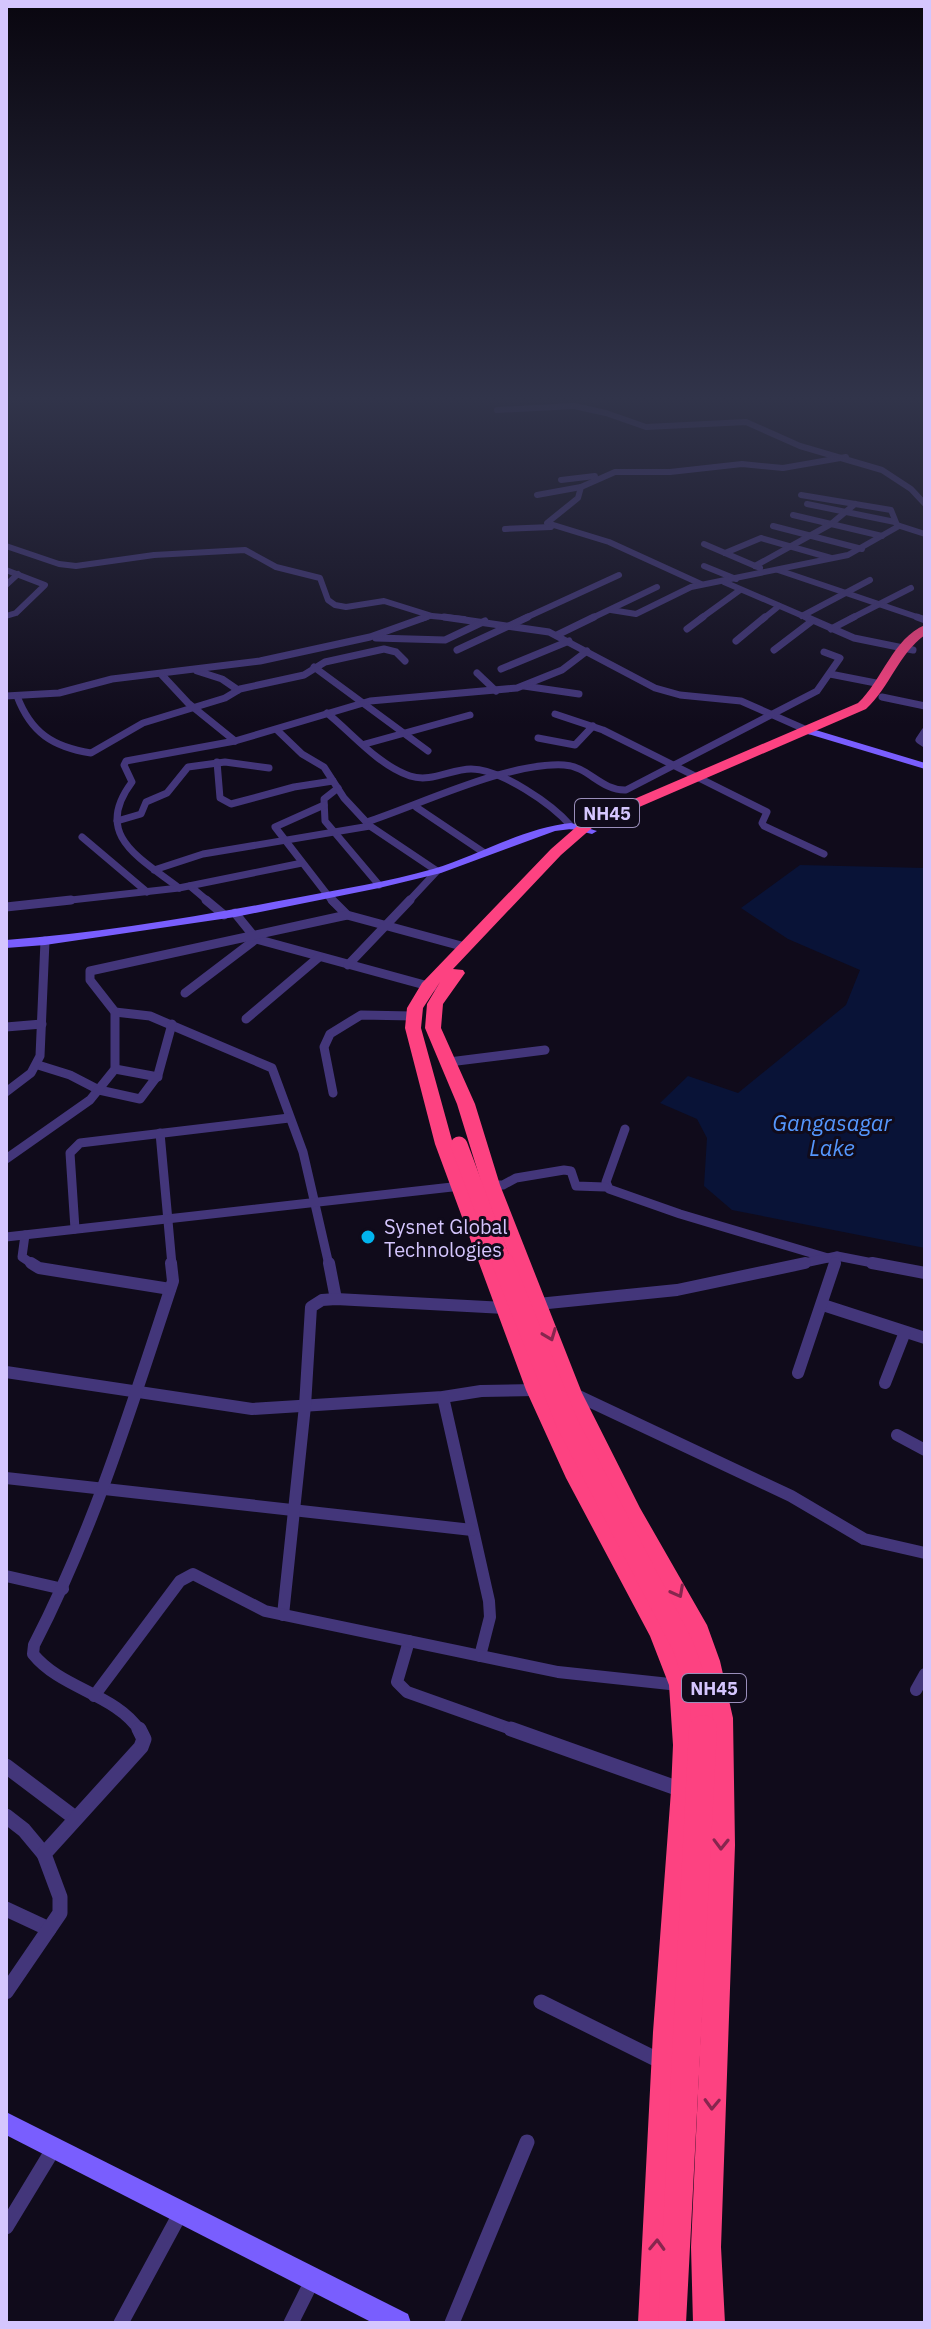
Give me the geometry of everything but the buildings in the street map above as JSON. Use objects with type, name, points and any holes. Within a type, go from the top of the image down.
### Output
[{"type":"highway","name":"NH45","points":[[654,2323],[666,2064],[684,1791],[681,1685],[661,1635],[577,1478],[536,1390],[444,1144],[413,1028],[413,1016],[465,947],[582,828],[856,718],[882,691],[916,647],[925,629]]},
{"type":"highway","name":"NH45","points":[[582,828],[564,855],[435,988],[431,1015],[433,1028],[466,1104],[491,1185],[572,1393],[630,1511],[695,1625],[708,1661],[721,1718],[722,1845],[706,2247],[709,2323]]},
{"type":"highway","points":[[459,1145],[465,1135],[466,1104]]},
{"type":"highway","points":[[435,1107],[459,1145],[542,1366],[567,1423],[683,1646],[700,1695],[703,1733],[672,2323]]},
{"type":"street","points":[[551,527],[547,523],[549,520],[567,507]]},
{"type":"street","points":[[819,507],[897,524],[925,534]]},
{"type":"street","points":[[755,566],[831,524],[852,507]]},
{"type":"street","points":[[870,507],[893,511],[897,524]]},
{"type":"street","points":[[793,515],[882,536]]},
{"type":"street","points":[[611,610],[636,614],[672,593],[701,584],[737,580],[833,558],[862,549],[897,524]]},
{"type":"street","points":[[773,526],[862,549]]},
{"type":"street","points":[[505,529],[551,527],[615,544],[701,584]]},
{"type":"street","points":[[725,553],[761,538],[833,558]]},
{"type":"street","points":[[704,544],[755,566],[925,620]]},
{"type":"street","points":[[6,546],[59,564],[76,566],[163,554],[245,550],[276,567],[320,578],[328,600],[335,605],[346,607],[384,601],[432,616],[513,625],[557,635],[655,688],[680,695],[733,699],[815,733],[925,766]]},
{"type":"street","points":[[6,554],[17,548]]},
{"type":"street","points":[[704,566],[737,580]]},
{"type":"street","points":[[6,570],[45,585],[16,613],[6,616]]},
{"type":"street","points":[[6,585],[18,574]]},
{"type":"street","points":[[457,650],[619,575]]},
{"type":"street","points":[[802,616],[870,580]]},
{"type":"street","points":[[722,582],[864,641],[916,647]]},
{"type":"street","points":[[557,635],[657,587]]},
{"type":"street","points":[[831,629],[911,588]]},
{"type":"street","points":[[687,629],[740,590]]},
{"type":"street","points":[[736,641],[779,606]]},
{"type":"street","points":[[6,696],[59,693],[112,679],[260,661],[370,637],[432,616]]},
{"type":"street","points":[[370,637],[445,640],[485,621]]},
{"type":"street","points":[[774,650],[812,621]]},
{"type":"street","points":[[501,669],[569,641]]},
{"type":"street","points":[[17,696],[25,719],[37,734],[58,745],[91,753],[100,751],[139,724],[229,697],[238,690],[299,677],[334,659],[384,649],[396,652],[405,661]]},
{"type":"street","points":[[179,888],[126,847],[117,832],[119,799],[132,782],[124,765],[126,761],[235,741],[361,702],[524,686],[567,667],[587,651]]},
{"type":"street","points":[[154,870],[203,854],[333,833],[368,824],[499,776],[568,766],[621,792],[817,691],[840,658],[824,652]]},
{"type":"street","points":[[314,667],[428,751]]},
{"type":"street","points":[[194,669],[222,679],[238,690]]},
{"type":"street","points":[[477,673],[496,691]]},
{"type":"street","points":[[161,674],[235,741]]},
{"type":"street","points":[[830,674],[925,706]]},
{"type":"street","points":[[524,686],[579,694]]},
{"type":"street","points":[[327,713],[412,776],[475,768],[499,776],[582,828]]},
{"type":"street","points":[[555,714],[593,726],[767,812],[762,823],[764,826],[824,854]]},
{"type":"street","points":[[365,744],[470,715]]},
{"type":"street","points":[[538,738],[575,745],[593,726]]},
{"type":"street","points":[[277,730],[302,754],[324,767],[368,824],[437,871]]},
{"type":"street","points":[[925,731],[919,740],[925,744]]},
{"type":"street","points":[[117,821],[141,814],[146,802],[170,790],[184,768],[217,762],[269,768]]},
{"type":"street","points":[[217,762],[220,798],[231,804],[294,787],[336,784]]},
{"type":"street","points":[[336,784],[325,796],[325,821],[379,885]]},
{"type":"street","points":[[324,805],[277,825],[276,829],[327,895],[347,915]]},
{"type":"street","points":[[416,807],[483,852]]},
{"type":"street","points":[[6,944],[230,914],[379,885],[437,871],[553,828],[582,828]]},
{"type":"street","points":[[82,837],[147,892]]},
{"type":"street","points":[[6,907],[179,888],[302,863]]},
{"type":"street","points":[[348,965],[437,871]]},
{"type":"street","points":[[190,886],[230,914],[254,938],[435,988]]},
{"type":"street","points":[[6,1159],[75,1112],[99,1090],[115,1069],[115,1012],[90,980],[89,974],[93,969],[254,938],[347,915],[465,947]]},
{"type":"street","points":[[185,993],[254,938]]},
{"type":"street","points":[[6,1092],[38,1065],[45,941]]},
{"type":"street","points":[[246,1019],[319,957]]},
{"type":"street","points":[[115,1012],[150,1016],[272,1068],[317,1202],[336,1299]]},
{"type":"street","points":[[333,1093],[324,1047],[330,1034],[361,1015],[413,1016]]},
{"type":"street","points":[[6,1027],[42,1024]]},
{"type":"street","points":[[38,1065],[70,1075],[99,1090],[140,1099],[153,1087],[158,1077],[172,1024]]},
{"type":"street","points":[[449,1062],[545,1050]]},
{"type":"street","points":[[115,1069],[158,1077]]},
{"type":"street","points":[[75,1229],[70,1153],[73,1148],[87,1141],[289,1118]]},
{"type":"street","points":[[605,1187],[625,1129]]},
{"type":"street","points":[[44,1854],[141,1747],[144,1739],[138,1727],[94,1696],[42,1667],[33,1654],[34,1645],[63,1589],[103,1491],[170,1289],[174,1268],[160,1133]]},
{"type":"street","points":[[6,1237],[461,1186],[503,1185],[523,1177],[564,1170],[571,1171],[576,1186],[605,1187],[680,1214],[833,1257],[925,1273]]},
{"type":"street","points":[[25,1235],[22,1257],[39,1268],[170,1289]]},
{"type":"street","points":[[538,1304],[677,1290],[833,1257]]},
{"type":"street","points":[[798,1373],[823,1305],[833,1257]]},
{"type":"street","points":[[283,1615],[305,1406],[311,1307],[322,1300],[336,1299],[505,1308]]},
{"type":"street","points":[[823,1305],[925,1338]]},
{"type":"street","points":[[885,1383],[905,1332]]},
{"type":"street","points":[[6,1372],[229,1408],[443,1397],[481,1391],[572,1393],[791,1496],[877,1545],[925,1553]]},
{"type":"street","points":[[443,1397],[490,1617],[480,1656]]},
{"type":"street","points":[[897,1435],[925,1450]]},
{"type":"street","points":[[6,1478],[472,1530]]},
{"type":"street","points":[[94,1696],[187,1575],[198,1576],[247,1604],[283,1615],[577,1676],[681,1685]]},
{"type":"street","points":[[6,1576],[63,1589]]},
{"type":"street","points":[[409,1641],[397,1673],[400,1688],[684,1791]]},
{"type":"street","points":[[916,1690],[925,1674]]},
{"type":"street","points":[[6,1766],[75,1818]]},
{"type":"street","points":[[6,1816],[24,1830],[44,1854],[44,1862],[61,1892],[63,1902],[49,1929],[6,1992]]},
{"type":"street","points":[[6,1909],[49,1929]]},
{"type":"street","points":[[541,2002],[666,2064]]},
{"type":"street","points":[[6,2123],[399,2323]]},
{"type":"street","points":[[452,2323],[527,2142]]},
{"type":"street","points":[[6,2227],[54,2148]]},
{"type":"street","points":[[121,2323],[180,2214]]},
{"type":"street","points":[[291,2323],[313,2279]]},
{"type":"water","name":"Gangasagar Lake","points":[[800,865],[925,868],[925,1248],[732,1210],[704,1186],[707,1138],[697,1119],[660,1103],[688,1076],[738,1093],[846,1005],[860,970],[788,939],[741,908]]},
{"type":"place","name":"Sysnet Global Technologies","points":[[368,1237]]}]
